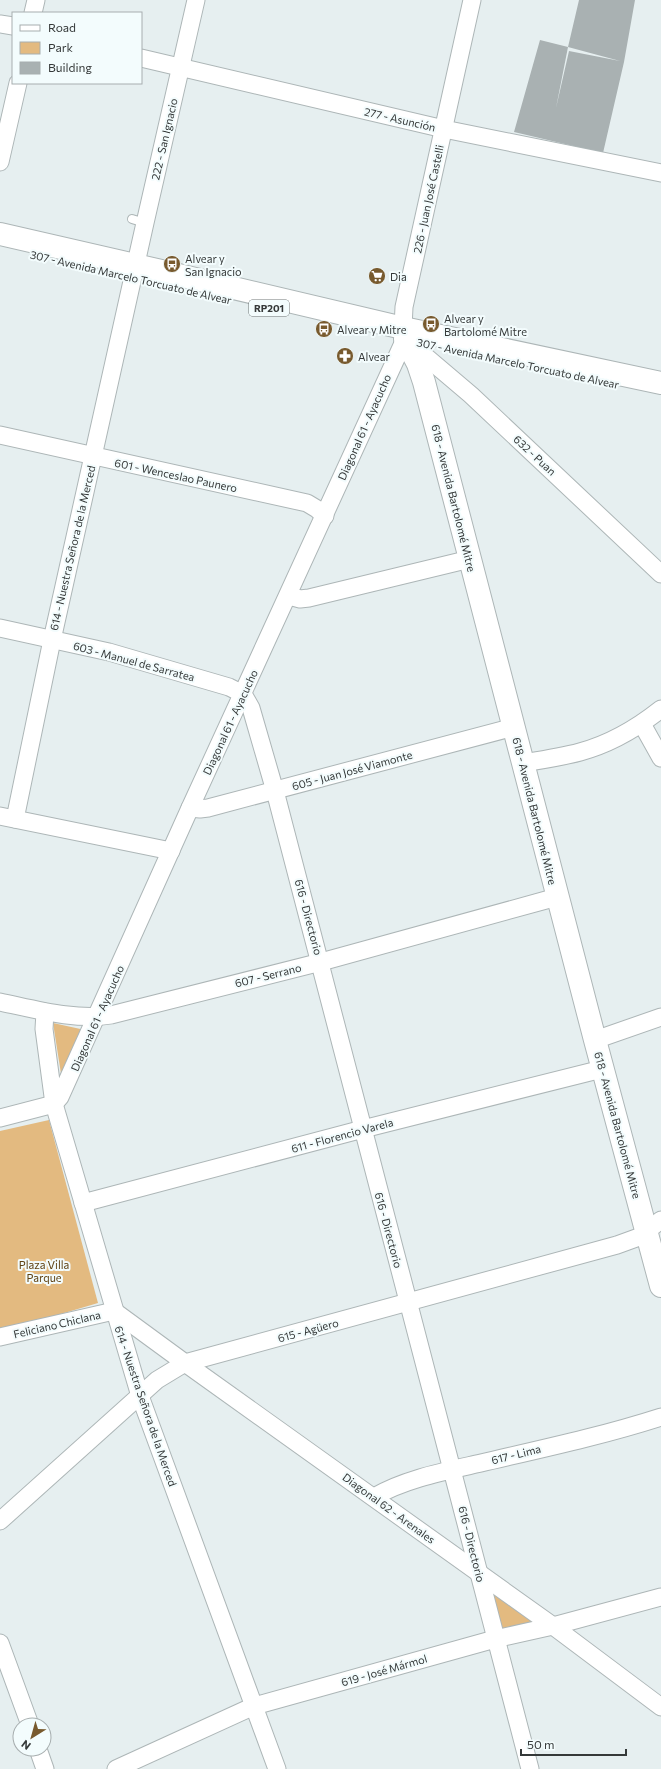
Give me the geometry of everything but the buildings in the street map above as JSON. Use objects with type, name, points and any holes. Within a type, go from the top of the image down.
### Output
[{"type":"main road","name":"307 - Avenida Marcelo Torcuato de Alvear","points":[[0,234],[91,251],[134,271]]},
{"type":"main road","name":"307 - Avenida Marcelo Torcuato de Alvear","points":[[0,248],[134,271],[404,334],[661,389]]},
{"type":"main road","name":"618 - Avenida Bartolomé Mitre","points":[[404,334],[418,364],[424,382],[602,1069],[654,1225],[661,1286]]},
{"type":"street","points":[[33,12],[36,0]]},
{"type":"street","name":"222 - San Ignacio","points":[[134,271],[138,221],[181,68],[196,0]]},
{"type":"street","name":"226 - Juan José Castelli","points":[[404,334],[404,307],[472,0]]},
{"type":"street","points":[[0,24],[12,26]]},
{"type":"street","name":"277 - Asunción","points":[[142,58],[444,129],[661,173]]},
{"type":"street","points":[[0,162],[18,84]]},
{"type":"street","name":"614 - Nuestra Señora de la Merced","points":[[8,817],[52,640],[134,271]]},
{"type":"street","name":"Diagonal 61 - Ayacucho","points":[[54,1104],[60,1097],[97,1018],[190,808],[289,596],[404,334]]},
{"type":"street","name":"632 - Puan","points":[[404,334],[472,395],[661,574]]},
{"type":"street","name":"601 - Wenceslao Paunero","points":[[0,436],[307,503],[325,516]]},
{"type":"street","points":[[289,596],[300,599],[309,598],[470,560]]},
{"type":"street","name":"603 - Manuel de Sarratea","points":[[0,628],[109,652],[229,688],[243,694]]},
{"type":"street","name":"616 - Directorio","points":[[243,694],[251,708],[321,962],[408,1303],[480,1574],[495,1639],[530,1769]]},
{"type":"street","points":[[523,763],[581,752],[613,739],[642,724],[661,709]]},
{"type":"street","points":[[642,724],[661,758]]},
{"type":"street","name":"605 - Juan José Viamonte","points":[[190,808],[208,808],[514,727]]},
{"type":"street","points":[[8,817],[171,851]]},
{"type":"street","name":"607 - Serrano","points":[[0,1002],[45,1012],[97,1018],[321,962],[557,897]]},
{"type":"street","name":"614 - Nuestra Señora de la Merced","points":[[45,1012],[44,1029],[54,1104],[140,1396],[277,1769]]},
{"type":"street","points":[[595,1040],[661,1017]]},
{"type":"street","name":"611 - Florencio Varela","points":[[83,1203],[363,1129],[602,1069]]},
{"type":"street","points":[[0,1118],[54,1104]]},
{"type":"street","name":"615 - Agüero","points":[[0,1521],[157,1380],[185,1363],[617,1245],[639,1237],[654,1225]]},
{"type":"street","name":"Feliciano Chiclana","points":[[0,1338],[114,1311]]},
{"type":"street","name":"Diagonal 62 - Arenales","points":[[114,1311],[553,1626],[661,1707]]},
{"type":"street","name":"617 - Lima","points":[[374,1497],[393,1487],[453,1470],[661,1417]]},
{"type":"street","name":"619 - José Mármol","points":[[116,1769],[254,1706],[495,1639],[553,1626],[661,1597]]},
{"type":"street","points":[[0,1643],[27,1717]]},
{"type":"street","points":[[41,1757],[46,1769]]},
{"type":"green space","points":[[53,1023],[85,1030],[62,1080]]},
{"type":"green space","name":"Plaza Villa Parque","points":[[49,1120],[98,1303],[0,1332],[0,1131]]},
{"type":"green space","points":[[491,1590],[535,1622],[500,1629]]},
{"type":"place","name":"Alvear y San Ignacio","points":[[172,264]]},
{"type":"place","name":"Dia","points":[[377,276]]},
{"type":"place","name":"Alvear y Bartolomé Mitre","points":[[431,324]]},
{"type":"place","name":"Alvear y Mitre","points":[[324,329]]},
{"type":"place","name":"Alvear","points":[[345,356]]}]
